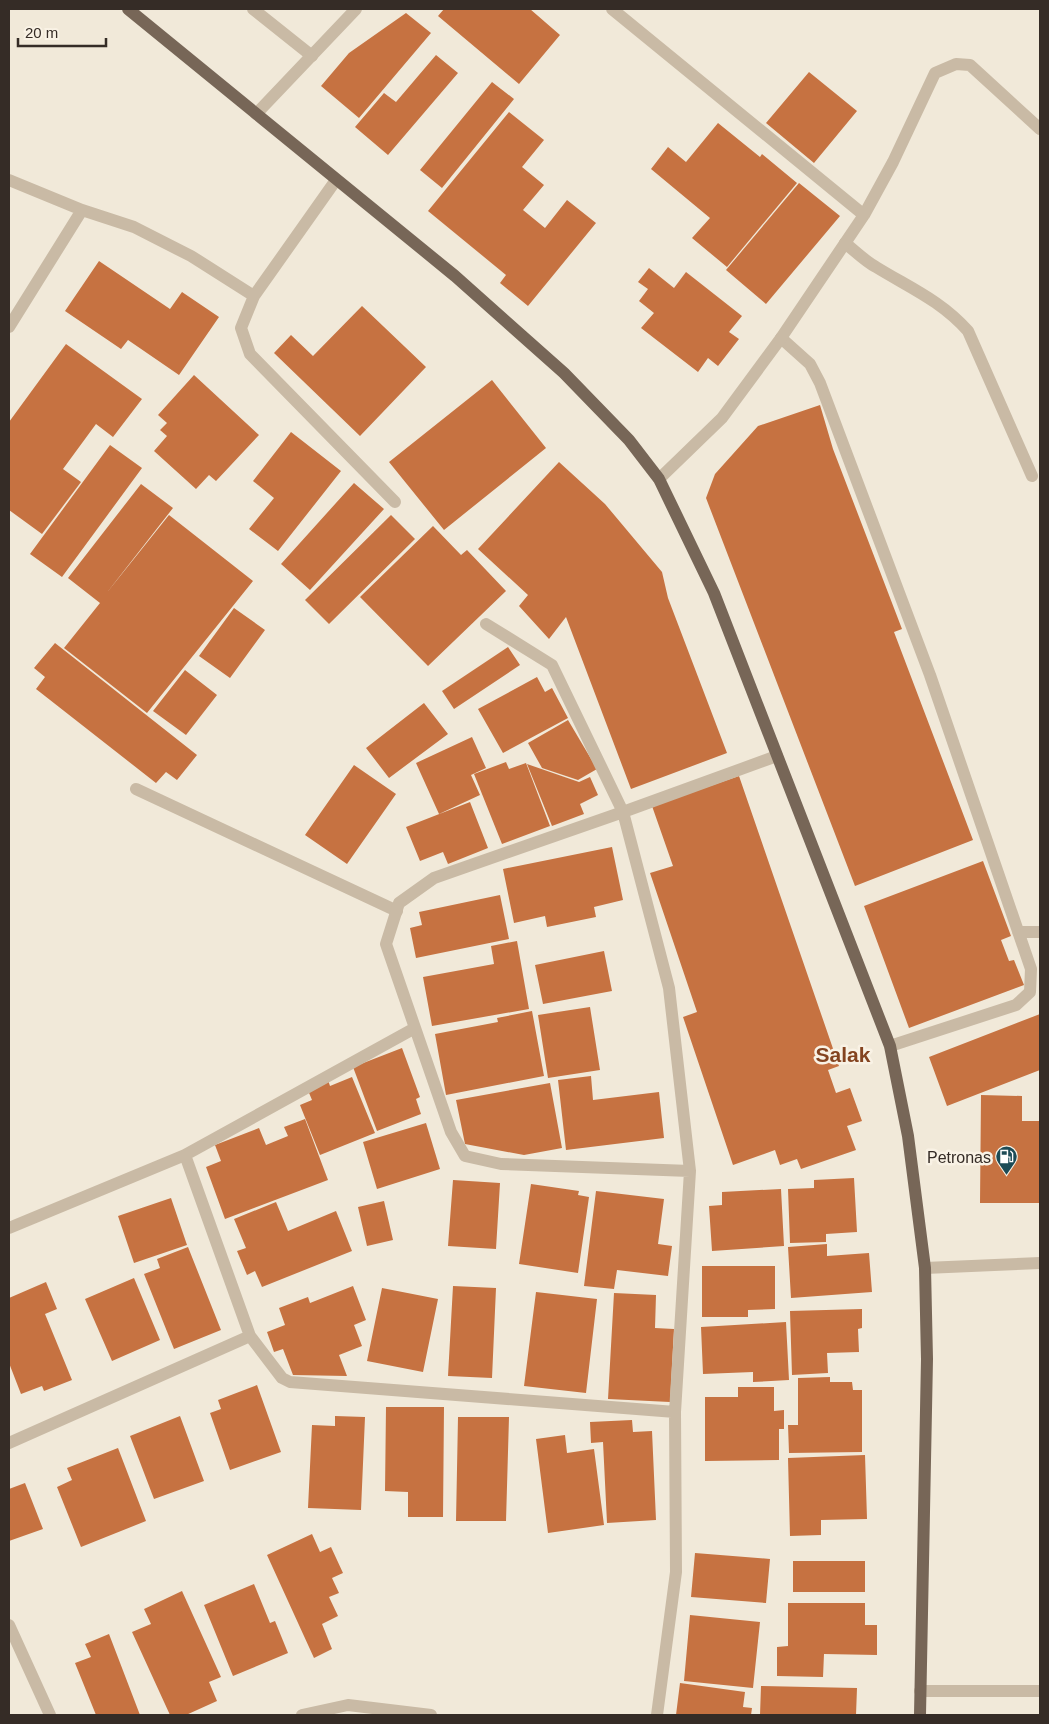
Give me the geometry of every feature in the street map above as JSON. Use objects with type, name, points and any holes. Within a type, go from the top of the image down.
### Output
[{"type":"main road","points":[[128,9],[455,276],[564,372],[629,440],[660,479],[714,593],[890,1046],[908,1136],[925,1268],[927,1358],[920,1715]]},
{"type":"street","points":[[254,9],[312,56]]},
{"type":"street","points":[[256,114],[356,9]]},
{"type":"street","points":[[612,9],[864,215]]},
{"type":"street","points":[[660,479],[722,418],[781,338],[864,215],[893,162],[935,73],[956,64],[970,65],[1040,129]]},
{"type":"street","points":[[9,180],[82,210],[134,227],[191,256],[254,296]]},
{"type":"street","points":[[336,180],[254,296],[242,328],[250,354],[395,502]]},
{"type":"street","points":[[9,327],[12,314],[82,210]]},
{"type":"street","points":[[845,243],[874,266],[931,298],[956,317],[968,331],[1032,476]]},
{"type":"street","points":[[781,338],[810,364],[820,383],[930,675],[1031,969],[1030,992],[1016,1005],[890,1046]]},
{"type":"street","points":[[486,624],[552,665],[623,812],[669,988],[690,1171],[675,1412],[676,1572],[657,1715]]},
{"type":"street","points":[[690,1171],[502,1164],[465,1156],[451,1132],[386,944],[399,903],[434,878],[777,756]]},
{"type":"street","points":[[136,789],[397,911]]},
{"type":"street","points":[[1018,932],[1040,932]]},
{"type":"street","points":[[9,1228],[185,1155],[415,1028]]},
{"type":"street","points":[[185,1155],[250,1336],[282,1378],[290,1382],[675,1412]]},
{"type":"street","points":[[925,1268],[1040,1263]]},
{"type":"street","points":[[9,1443],[250,1336]]},
{"type":"street","points":[[9,1625],[50,1715]]},
{"type":"street","points":[[920,1691],[1040,1691]]},
{"type":"street","points":[[302,1715],[348,1705],[431,1715]]},
{"type":"building","points":[[444,9],[530,9],[560,35],[519,84],[438,16]]},
{"type":"building","points":[[406,13],[431,33],[359,118],[321,86],[349,53]]},
{"type":"building","points":[[436,55],[458,73],[388,155],[355,127],[384,93],[396,102]]},
{"type":"building","points":[[809,72],[857,111],[814,163],[766,123]]},
{"type":"building","points":[[492,82],[514,99],[442,188],[420,170]]},
{"type":"building","points":[[509,112],[544,140],[522,167],[544,185],[523,210],[545,228],[567,200],[596,223],[528,306],[500,283],[506,275],[428,211]]},
{"type":"building","points":[[718,123],[760,157],[762,154],[797,183],[727,267],[692,238],[710,218],[651,169],[668,147],[686,162]]},
{"type":"building","points":[[799,183],[840,216],[766,304],[726,270]]},
{"type":"building","points":[[99,261],[170,309],[182,292],[219,317],[179,375],[128,340],[121,349],[65,311]]},
{"type":"building","points":[[649,268],[674,288],[686,272],[742,316],[729,332],[739,339],[718,366],[708,358],[698,372],[641,328],[654,313],[639,301],[648,289],[638,282]]},
{"type":"building","points":[[362,306],[426,367],[360,436],[274,353],[291,335],[313,356]]},
{"type":"building","points":[[66,344],[142,399],[113,437],[96,424],[63,469],[81,482],[42,534],[9,510],[9,422]]},
{"type":"building","points":[[194,375],[259,435],[216,481],[209,475],[196,489],[154,451],[167,436],[160,430],[167,423],[158,415]]},
{"type":"building","points":[[492,380],[546,448],[444,530],[389,462]]},
{"type":"building","points":[[820,405],[833,449],[902,629],[894,632],[973,840],[855,886],[706,498],[715,474],[758,426]]},
{"type":"building","points":[[291,432],[341,471],[278,551],[249,529],[274,498],[253,481]]},
{"type":"building","points":[[110,445],[142,468],[62,577],[30,554]]},
{"type":"building","points":[[559,462],[605,504],[662,572],[668,598],[727,753],[631,789],[566,617],[549,639],[519,606],[528,595],[478,549]]},
{"type":"building","points":[[354,483],[384,509],[310,590],[281,564]]},
{"type":"building","points":[[141,484],[173,508],[105,595],[169,515],[253,581],[147,713],[64,648],[100,603],[68,578]]},
{"type":"building","points":[[391,515],[415,539],[329,624],[305,600]]},
{"type":"building","points":[[433,526],[461,555],[467,550],[506,591],[428,666],[360,597]]},
{"type":"building","points":[[234,608],[265,630],[230,678],[199,656]]},
{"type":"building","points":[[55,643],[197,755],[177,780],[166,772],[156,783],[36,689],[45,677],[34,668]]},
{"type":"building","points":[[508,647],[520,665],[454,709],[442,691]]},
{"type":"building","points":[[185,670],[217,695],[186,735],[153,711]]},
{"type":"building","points":[[537,677],[545,692],[552,688],[568,718],[503,753],[478,709]]},
{"type":"building","points":[[424,703],[448,734],[389,778],[366,748]]},
{"type":"building","points":[[568,720],[597,769],[578,780],[542,768],[528,743]]},
{"type":"building","points":[[472,737],[486,768],[471,775],[480,795],[439,814],[416,763]]},
{"type":"building","points":[[506,762],[509,769],[526,763],[550,826],[502,844],[474,774]]},
{"type":"building","points":[[527,764],[579,782],[590,777],[598,795],[580,804],[584,814],[552,826]]},
{"type":"building","points":[[354,765],[396,794],[347,864],[305,835]]},
{"type":"building","points":[[739,776],[839,1066],[828,1070],[836,1093],[850,1088],[862,1121],[847,1126],[856,1150],[801,1169],[797,1159],[780,1165],[775,1150],[733,1165],[683,1017],[697,1012],[650,873],[673,866],[652,806]]},
{"type":"building","points":[[470,802],[488,848],[448,864],[443,852],[420,861],[406,827]]},
{"type":"building","points":[[612,847],[623,900],[594,907],[596,917],[547,927],[545,916],[514,923],[503,869]]},
{"type":"building","points":[[983,861],[1011,936],[1001,940],[1009,961],[1014,960],[1024,985],[909,1028],[864,906]]},
{"type":"building","points":[[500,895],[509,939],[416,958],[410,928],[422,925],[419,912]]},
{"type":"building","points":[[517,941],[529,1009],[432,1026],[423,977],[494,964],[491,946]]},
{"type":"building","points":[[604,951],[612,991],[543,1004],[535,965]]},
{"type":"building","points":[[590,1007],[600,1070],[548,1078],[538,1015]]},
{"type":"building","points":[[532,1011],[544,1076],[446,1095],[435,1034],[498,1022],[497,1018]]},
{"type":"building","points":[[1040,1014],[1040,1070],[947,1106],[929,1057]]},
{"type":"building","points":[[402,1048],[420,1097],[416,1099],[421,1114],[377,1131],[353,1067]]},
{"type":"building","points":[[591,1076],[593,1100],[659,1092],[664,1138],[566,1150],[558,1080]]},
{"type":"building","points":[[352,1077],[375,1133],[320,1155],[300,1105],[312,1100],[307,1088],[328,1080],[330,1086]]},
{"type":"building","points":[[550,1083],[562,1148],[524,1155],[465,1144],[456,1100]]},
{"type":"building","points":[[981,1095],[1022,1096],[1022,1121],[1040,1121],[1040,1203],[980,1203]]},
{"type":"building","points":[[305,1119],[328,1180],[225,1219],[206,1167],[221,1161],[215,1145],[259,1128],[266,1145],[288,1136],[284,1127]]},
{"type":"building","points":[[426,1123],[440,1169],[377,1189],[363,1142]]},
{"type":"building","points":[[854,1178],[857,1232],[826,1234],[826,1242],[790,1243],[788,1189],[814,1188],[814,1180]]},
{"type":"building","points":[[453,1180],[500,1183],[496,1249],[448,1246]]},
{"type":"building","points":[[531,1184],[579,1191],[578,1195],[589,1197],[578,1273],[519,1264]]},
{"type":"building","points":[[781,1189],[784,1246],[712,1251],[709,1206],[722,1205],[722,1192]]},
{"type":"building","points":[[596,1191],[664,1199],[658,1244],[672,1246],[668,1276],[617,1270],[614,1289],[584,1286]]},
{"type":"building","points":[[171,1198],[187,1245],[134,1263],[118,1216]]},
{"type":"building","points":[[384,1201],[393,1240],[367,1246],[358,1207]]},
{"type":"building","points":[[276,1202],[288,1231],[336,1211],[352,1251],[262,1287],[255,1271],[247,1275],[237,1251],[246,1248],[234,1219]]},
{"type":"building","points":[[827,1244],[827,1256],[869,1253],[872,1292],[791,1298],[788,1247]]},
{"type":"building","points":[[188,1247],[221,1330],[174,1349],[144,1274],[160,1268],[157,1259]]},
{"type":"building","points":[[702,1266],[775,1266],[775,1309],[748,1310],[748,1317],[702,1317]]},
{"type":"building","points":[[134,1278],[160,1340],[112,1361],[85,1299]]},
{"type":"building","points":[[46,1282],[57,1309],[45,1314],[72,1380],[44,1391],[42,1386],[21,1394],[9,1363],[9,1298]]},
{"type":"building","points":[[353,1286],[366,1320],[354,1325],[362,1346],[339,1355],[347,1376],[293,1375],[283,1349],[274,1352],[267,1332],[285,1325],[279,1308],[308,1297],[310,1303]]},
{"type":"building","points":[[453,1286],[496,1288],[492,1378],[448,1376]]},
{"type":"building","points":[[382,1288],[438,1299],[423,1372],[367,1361]]},
{"type":"building","points":[[536,1292],[597,1299],[586,1393],[524,1386]]},
{"type":"building","points":[[614,1293],[656,1295],[655,1328],[674,1329],[670,1402],[608,1399]]},
{"type":"building","points":[[862,1309],[862,1328],[858,1329],[859,1352],[827,1353],[828,1373],[792,1375],[790,1311]]},
{"type":"building","points":[[786,1322],[789,1380],[753,1382],[753,1372],[703,1374],[701,1327]]},
{"type":"building","points":[[830,1377],[830,1382],[852,1382],[853,1390],[862,1390],[862,1452],[789,1453],[788,1425],[798,1425],[798,1378]]},
{"type":"building","points":[[257,1385],[281,1452],[230,1470],[210,1413],[221,1409],[218,1400]]},
{"type":"building","points":[[738,1387],[774,1387],[774,1411],[784,1410],[784,1429],[779,1429],[779,1460],[705,1461],[705,1397],[738,1397]]},
{"type":"building","points":[[386,1407],[444,1407],[443,1517],[408,1517],[408,1492],[385,1491]]},
{"type":"building","points":[[180,1416],[204,1481],[154,1499],[130,1436]]},
{"type":"building","points":[[335,1416],[365,1417],[361,1510],[308,1508],[312,1425],[335,1426]]},
{"type":"building","points":[[458,1417],[509,1417],[506,1521],[456,1521]]},
{"type":"building","points":[[632,1420],[633,1432],[652,1431],[656,1520],[607,1523],[603,1442],[591,1443],[590,1422]]},
{"type":"building","points":[[565,1435],[567,1453],[594,1449],[604,1525],[548,1533],[536,1439]]},
{"type":"building","points":[[118,1448],[146,1521],[81,1547],[57,1487],[72,1480],[67,1468]]},
{"type":"building","points":[[865,1455],[867,1519],[821,1520],[821,1535],[790,1536],[788,1458]]},
{"type":"building","points":[[25,1483],[43,1529],[9,1541],[9,1489]]},
{"type":"building","points":[[312,1534],[320,1552],[331,1547],[343,1573],[332,1578],[339,1593],[329,1597],[338,1616],[322,1624],[332,1649],[314,1658],[267,1555]]},
{"type":"building","points":[[695,1553],[770,1559],[766,1603],[691,1597]]},
{"type":"building","points":[[793,1561],[865,1561],[865,1592],[793,1592]]},
{"type":"building","points":[[254,1584],[270,1623],[275,1621],[288,1653],[233,1676],[204,1605]]},
{"type":"building","points":[[182,1591],[221,1677],[209,1682],[217,1701],[186,1715],[170,1715],[132,1632],[151,1624],[144,1609]]},
{"type":"building","points":[[788,1603],[865,1603],[865,1625],[877,1625],[877,1655],[824,1654],[823,1677],[777,1676],[777,1647],[788,1646]]},
{"type":"building","points":[[690,1615],[760,1622],[753,1688],[684,1681]]},
{"type":"building","points":[[109,1634],[140,1715],[96,1715],[75,1663],[91,1657],[85,1644]]},
{"type":"building","points":[[680,1683],[745,1692],[743,1707],[752,1708],[751,1715],[676,1715]]},
{"type":"building","points":[[761,1686],[857,1688],[856,1715],[760,1715]]},
{"type":"place","name":"Petronas","points":[[1007,1176]]},
{"type":"district","name":"Salak","points":[[843,1055]]}]
